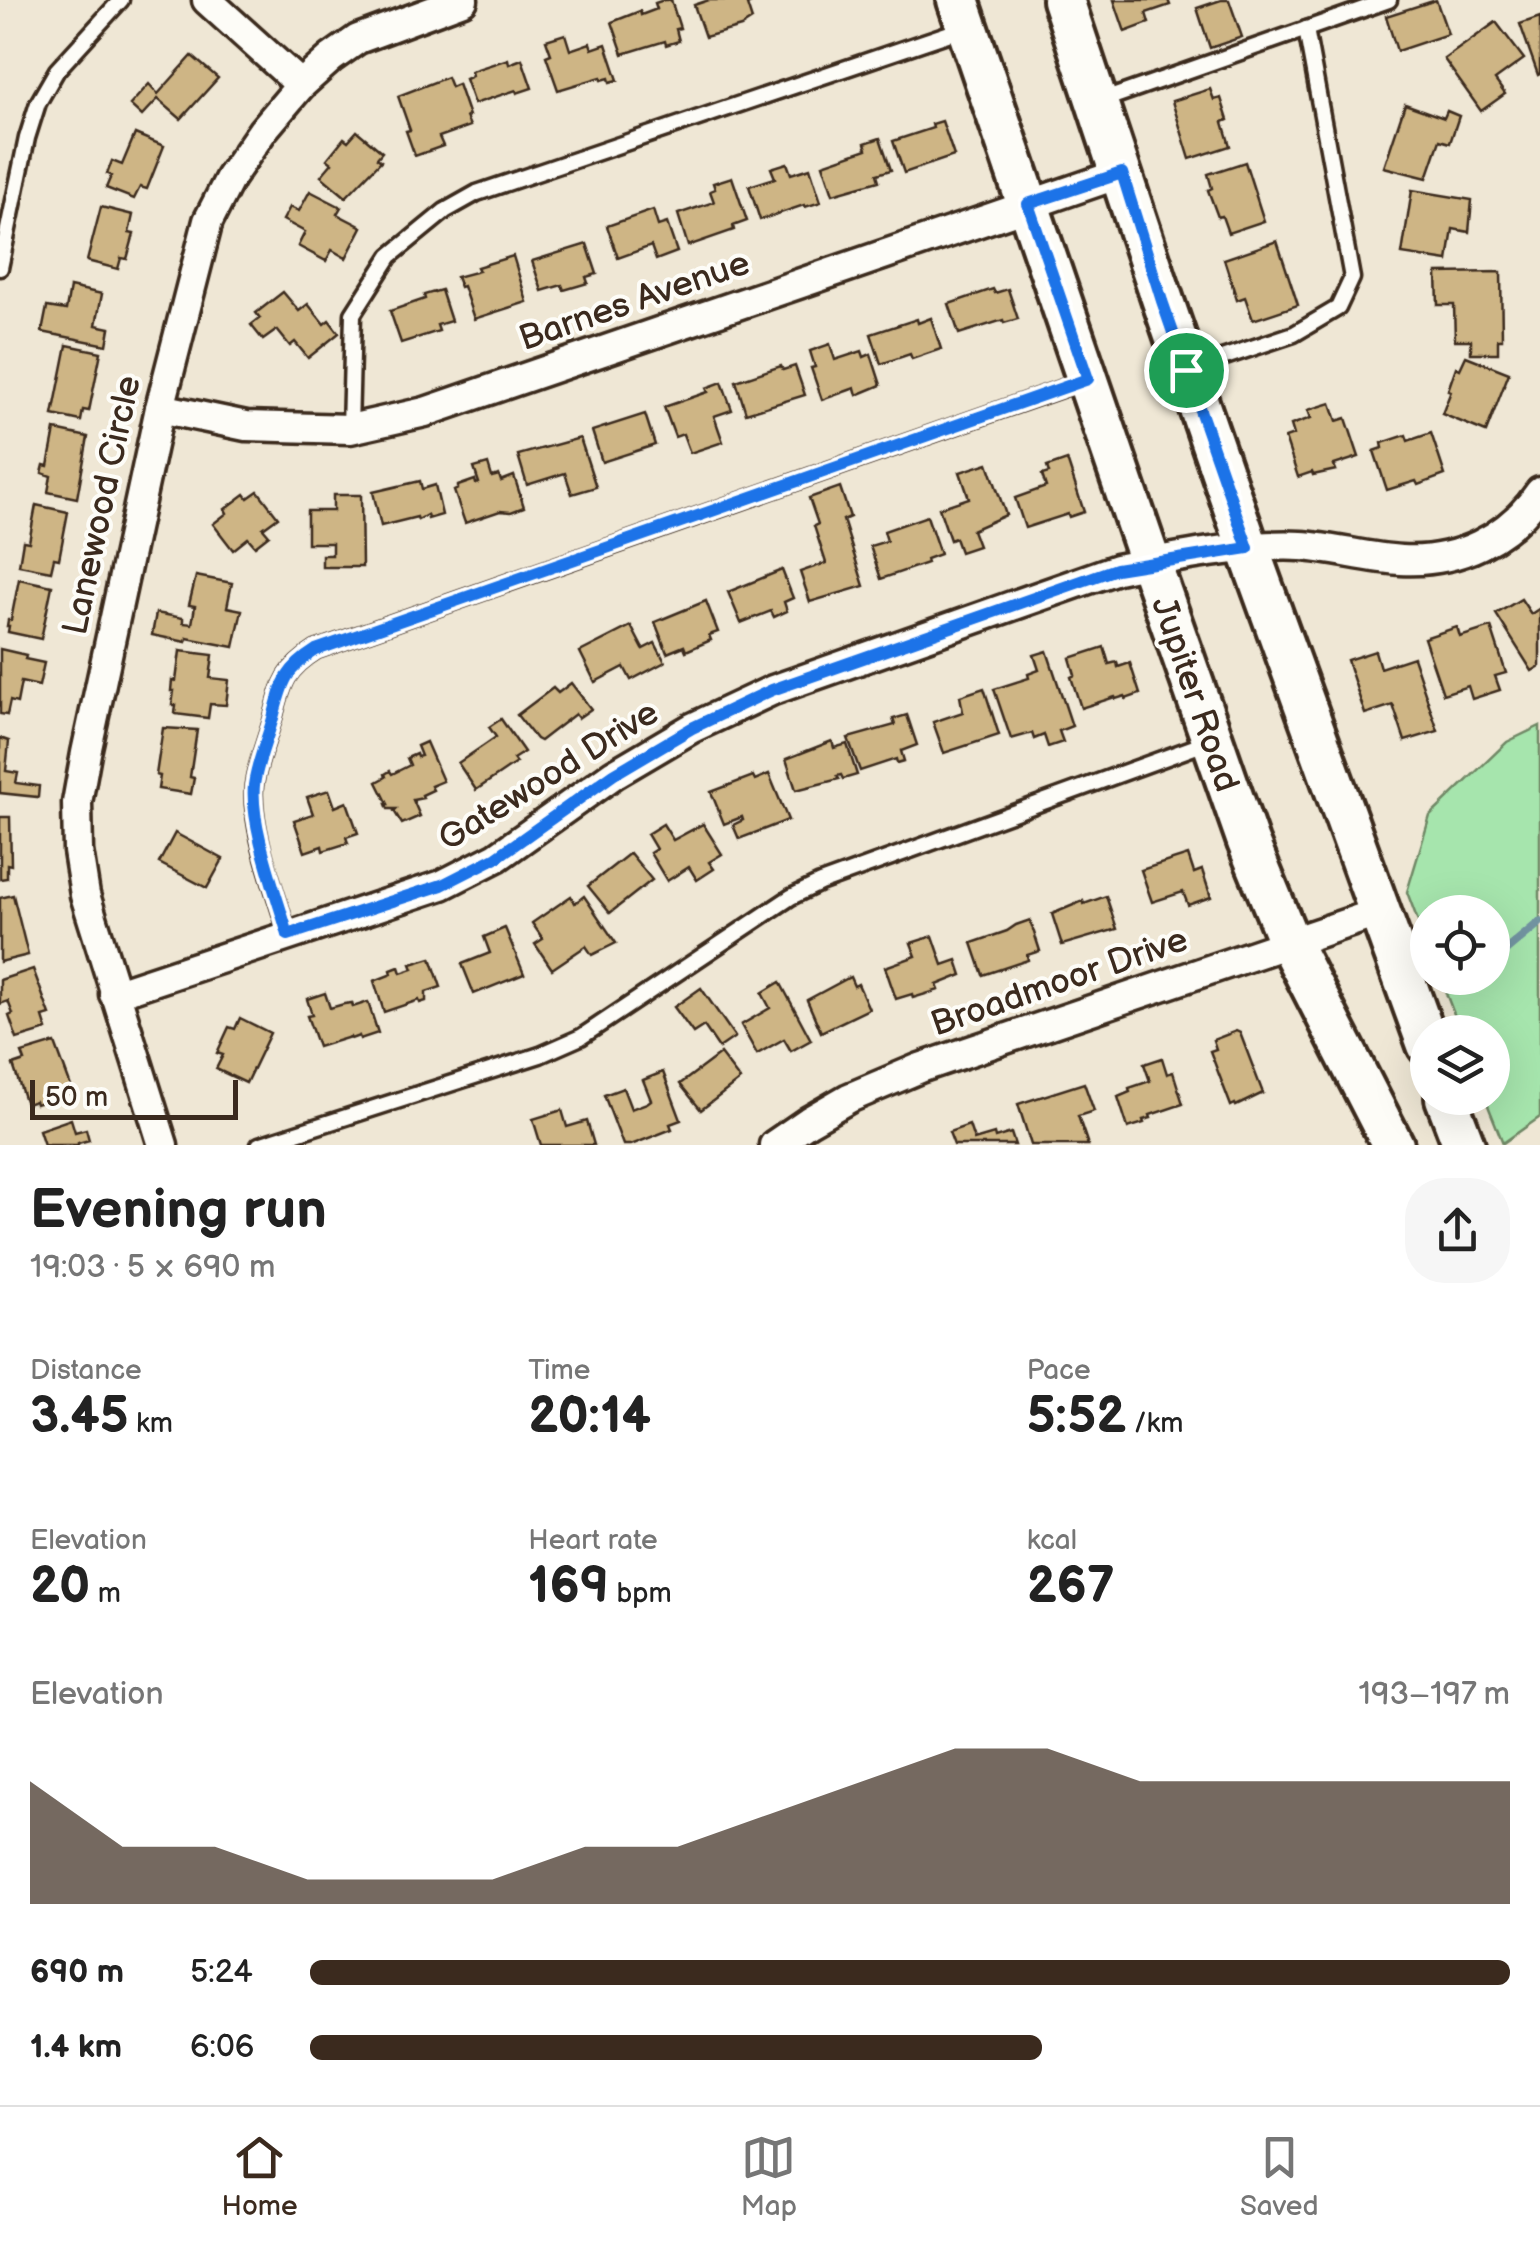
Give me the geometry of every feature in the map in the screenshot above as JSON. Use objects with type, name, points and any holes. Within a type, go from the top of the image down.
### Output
[{"type":"main road","points":[[1063,0],[1248,548],[1417,1015]]},
{"type":"main road","name":"Jupiter Road","points":[[963,13],[1212,741],[1289,942],[1393,1145]]},
{"type":"main road","points":[[1453,1115],[1464,1145]]},
{"type":"street","points":[[207,0],[301,85]]},
{"type":"street","name":"Lanewood Circle","points":[[163,1145],[85,895],[78,851],[78,804],[160,408],[208,221],[230,178],[263,130],[301,85],[331,58],[358,39],[463,0]]},
{"type":"street","name":"Barnes Avenue","points":[[160,408],[246,426],[350,428],[424,412],[1122,173]]},
{"type":"street","name":"Gatewood Drive","points":[[114,994],[442,885],[497,857],[614,774],[692,728],[772,690],[1116,569],[1150,562],[1248,548],[1300,546],[1402,560],[1449,556],[1494,540],[1528,510],[1540,492]]},
{"type":"street","name":"Broadmoor Drive","points":[[774,1145],[849,1098],[920,1068],[1380,912]]},
{"type":"lane","points":[[0,268],[38,103],[56,70],[121,0]]},
{"type":"lane","points":[[1098,102],[1389,0]]},
{"type":"lane","points":[[350,428],[353,314],[390,256],[445,211],[476,194],[963,13]]},
{"type":"lane","points":[[1186,370],[1294,334],[1338,308],[1352,278],[1306,29]]},
{"type":"lane","points":[[288,935],[258,830],[254,784],[283,681],[298,661],[334,643],[1088,379]]},
{"type":"lane","points":[[259,1145],[540,1055],[581,1037],[805,890],[1212,741]]},
{"type":"green space","points":[[1540,726],[1540,1117],[1503,1143],[1492,1115],[1510,1115],[1510,1015],[1454,1015],[1447,995],[1510,995],[1510,895],[1410,895],[1410,900],[1407,892],[1430,816],[1507,742]]},
{"type":"building","points":[[671,0],[680,28],[676,29],[679,41],[666,45],[665,41],[623,54],[612,22],[657,9],[655,3]]},
{"type":"building","points":[[709,0],[750,0],[747,5],[752,20],[705,37],[694,5]]},
{"type":"building","points":[[1114,0],[1168,0],[1170,5],[1146,13],[1149,23],[1125,32]]},
{"type":"building","points":[[1229,0],[1242,37],[1210,48],[1197,8]]},
{"type":"building","points":[[1436,0],[1448,34],[1397,51],[1386,16]]},
{"type":"building","points":[[1540,17],[1540,74],[1538,75],[1520,24]]},
{"type":"building","points":[[1496,22],[1524,59],[1495,80],[1505,94],[1481,111],[1444,59]]},
{"type":"building","points":[[565,34],[570,50],[590,43],[592,49],[606,44],[618,80],[610,82],[609,78],[601,77],[558,90],[546,56],[551,54],[546,40]]},
{"type":"building","points":[[192,56],[218,78],[181,119],[158,99],[142,116],[130,105],[149,84],[158,94]]},
{"type":"building","points":[[508,59],[509,64],[522,59],[532,88],[474,104],[465,79],[472,76],[471,71]]},
{"type":"building","points":[[447,77],[451,87],[458,84],[470,126],[439,137],[443,146],[415,156],[398,96]]},
{"type":"building","points":[[1210,89],[1214,100],[1221,98],[1230,146],[1190,159],[1172,101]]},
{"type":"building","points":[[1405,104],[1444,118],[1447,111],[1459,116],[1450,143],[1440,140],[1427,178],[1384,167]]},
{"type":"building","points":[[942,121],[954,156],[904,173],[893,141],[933,128],[932,124]]},
{"type":"building","points":[[357,131],[382,152],[377,158],[381,161],[346,197],[321,176],[332,163],[327,159],[344,138],[348,141]]},
{"type":"building","points":[[135,134],[164,146],[147,189],[140,187],[134,199],[106,188],[112,161],[122,165]]},
{"type":"building","points":[[880,138],[891,170],[877,174],[879,181],[833,194],[823,164],[867,149],[865,143]]},
{"type":"building","points":[[1245,162],[1264,221],[1228,233],[1208,190],[1212,188],[1208,174]]},
{"type":"building","points":[[787,163],[791,174],[810,168],[821,202],[760,220],[749,186],[775,178],[771,168]]},
{"type":"building","points":[[732,177],[747,221],[733,226],[734,230],[688,246],[678,214],[714,202],[710,191],[715,189],[713,183]]},
{"type":"building","points":[[1412,190],[1472,200],[1469,232],[1453,229],[1448,261],[1402,254]]},
{"type":"building","points":[[310,191],[341,207],[337,214],[362,227],[346,258],[332,250],[326,261],[298,246],[305,232],[283,220],[290,207],[299,211]]},
{"type":"building","points":[[101,207],[133,215],[129,233],[134,234],[127,259],[121,258],[118,269],[87,261]]},
{"type":"building","points":[[653,210],[658,226],[667,223],[677,252],[656,260],[651,246],[618,258],[607,226]]},
{"type":"building","points":[[1277,241],[1298,305],[1253,320],[1245,297],[1237,300],[1224,259]]},
{"type":"building","points":[[587,244],[597,274],[586,277],[588,283],[542,291],[532,261]]},
{"type":"building","points":[[513,256],[527,302],[474,319],[456,277]]},
{"type":"building","points":[[1501,272],[1502,339],[1498,339],[1498,353],[1471,353],[1471,340],[1455,340],[1454,305],[1438,305],[1437,273]]},
{"type":"building","points":[[70,287],[102,294],[96,325],[110,328],[107,345],[42,332],[47,307],[66,310]]},
{"type":"building","points":[[993,289],[995,293],[1008,289],[1018,319],[959,334],[949,304]]},
{"type":"building","points":[[441,290],[451,321],[437,325],[439,331],[401,343],[390,311]]},
{"type":"building","points":[[283,292],[299,311],[308,304],[324,324],[329,320],[339,333],[308,358],[295,342],[290,346],[277,330],[263,340],[251,325],[260,318],[256,313]]},
{"type":"building","points":[[931,318],[941,349],[881,364],[871,334]]},
{"type":"building","points":[[830,344],[835,360],[862,351],[864,357],[871,354],[881,385],[857,395],[855,388],[822,400],[811,368],[815,367],[810,351]]},
{"type":"building","points":[[67,345],[101,352],[89,411],[83,410],[81,421],[53,415]]},
{"type":"building","points":[[1466,356],[1509,373],[1486,432],[1442,414],[1456,367],[1460,369]]},
{"type":"building","points":[[781,366],[783,370],[795,366],[805,395],[746,413],[736,381]]},
{"type":"building","points":[[722,382],[732,410],[714,416],[723,442],[690,453],[683,434],[675,437],[664,407],[708,392],[706,388]]},
{"type":"building","points":[[1331,403],[1337,421],[1346,418],[1359,457],[1334,465],[1336,470],[1298,477],[1285,438],[1294,435],[1291,425],[1311,418],[1308,410]]},
{"type":"building","points":[[645,414],[655,445],[602,462],[592,431]]},
{"type":"building","points":[[55,430],[88,437],[77,498],[48,492],[51,476],[42,473],[44,465],[48,466]]},
{"type":"building","points":[[1431,433],[1445,475],[1387,490],[1374,451],[1383,448],[1382,443],[1406,435],[1408,441]]},
{"type":"building","points":[[580,438],[596,487],[572,494],[565,473],[527,485],[518,455]]},
{"type":"building","points":[[1067,460],[1084,512],[1025,528],[1015,498],[1046,487],[1042,475],[1049,473],[1047,467]]},
{"type":"building","points":[[988,463],[1006,515],[972,530],[978,546],[960,552],[955,538],[950,540],[939,508],[969,498],[960,472]]},
{"type":"building","points":[[488,464],[492,477],[499,475],[501,481],[514,476],[524,507],[465,523],[454,491],[475,480],[479,483],[474,468]]},
{"type":"building","points":[[420,481],[422,489],[435,485],[442,515],[381,526],[373,492]]},
{"type":"building","points":[[840,487],[850,517],[843,520],[864,586],[810,602],[800,572],[826,563],[809,498]]},
{"type":"building","points":[[258,491],[278,517],[263,528],[269,535],[255,546],[248,538],[233,550],[213,524],[245,494],[248,498]]},
{"type":"building","points":[[333,495],[361,495],[362,567],[322,567],[322,555],[332,555],[332,543],[307,543],[307,511],[333,511]]},
{"type":"building","points":[[36,505],[68,512],[59,559],[54,558],[51,571],[19,565],[23,541],[29,542]]},
{"type":"building","points":[[927,516],[940,554],[926,559],[927,563],[881,579],[870,546],[887,541],[884,531]]},
{"type":"building","points":[[782,570],[793,598],[784,602],[787,611],[774,617],[771,611],[741,623],[728,592]]},
{"type":"building","points":[[196,576],[232,583],[227,607],[242,610],[234,647],[152,635],[156,613],[183,618],[183,623],[192,624],[195,606],[189,605]]},
{"type":"building","points":[[19,579],[52,586],[41,639],[8,632]]},
{"type":"building","points":[[1521,599],[1531,614],[1540,608],[1540,666],[1532,671],[1496,614]]},
{"type":"building","points":[[706,601],[718,632],[709,635],[711,640],[686,651],[684,646],[667,653],[655,622]]},
{"type":"building","points":[[631,626],[643,649],[655,643],[665,662],[631,680],[624,667],[595,682],[580,652]]},
{"type":"building","points":[[1457,627],[1460,637],[1491,627],[1506,673],[1495,676],[1500,690],[1472,699],[1468,686],[1443,694],[1424,638]]},
{"type":"building","points":[[1104,647],[1109,664],[1117,662],[1118,667],[1130,663],[1140,694],[1081,708],[1071,677],[1075,675],[1070,658]]},
{"type":"building","points":[[0,649],[44,663],[39,686],[21,682],[17,703],[10,701],[7,715],[0,714]]},
{"type":"building","points":[[180,651],[213,655],[210,678],[229,680],[226,705],[210,704],[208,718],[175,714],[171,691]]},
{"type":"building","points":[[1047,651],[1072,726],[1059,731],[1063,742],[1048,747],[1044,735],[1034,739],[1032,733],[1011,739],[994,689],[1029,678],[1028,674],[1039,670],[1034,655]]},
{"type":"building","points":[[1375,651],[1380,668],[1413,657],[1438,731],[1405,741],[1393,705],[1365,714],[1347,660]]},
{"type":"building","points":[[571,683],[591,709],[578,718],[575,714],[540,741],[536,739],[517,715],[553,688],[558,693]]},
{"type":"building","points":[[984,688],[999,735],[944,753],[933,722],[963,712],[960,696]]},
{"type":"building","points":[[907,715],[917,745],[901,751],[904,761],[897,763],[896,759],[860,771],[848,738],[895,725],[893,719]]},
{"type":"building","points":[[501,719],[524,752],[513,759],[516,763],[476,790],[458,763],[496,737],[489,727]]},
{"type":"building","points":[[163,728],[197,730],[191,794],[158,789],[160,776],[156,775]]},
{"type":"building","points":[[0,738],[9,741],[6,771],[18,773],[16,783],[39,786],[38,797],[0,793]]},
{"type":"building","points":[[832,741],[834,748],[847,744],[857,775],[843,779],[841,775],[837,776],[839,779],[796,790],[786,759]]},
{"type":"building","points":[[426,742],[443,781],[431,786],[433,790],[423,798],[413,800],[420,816],[402,824],[396,809],[388,809],[377,782],[390,771],[392,774],[410,765],[407,758],[421,756],[417,746]]},
{"type":"building","points":[[769,774],[788,820],[739,839],[733,825],[742,817],[724,824],[711,792]]},
{"type":"building","points":[[329,790],[335,807],[347,802],[358,833],[346,837],[348,843],[305,852],[294,820],[313,814],[307,797]]},
{"type":"building","points":[[0,817],[10,817],[11,865],[7,864],[7,878],[0,879]]},
{"type":"building","points":[[663,824],[673,840],[703,824],[722,854],[709,862],[714,869],[697,880],[689,867],[667,881],[650,853],[656,849],[647,834]]},
{"type":"building","points":[[175,833],[223,859],[207,888],[159,863]]},
{"type":"building","points":[[630,853],[652,880],[610,913],[588,886]]},
{"type":"building","points":[[1188,855],[1194,873],[1202,870],[1211,897],[1188,905],[1183,892],[1152,902],[1141,870]]},
{"type":"building","points":[[13,895],[28,955],[0,962],[0,898]]},
{"type":"building","points":[[571,896],[575,903],[584,896],[616,943],[592,955],[586,946],[552,969],[535,944],[543,939],[532,923]]},
{"type":"building","points":[[1106,896],[1117,929],[1062,945],[1052,914]]},
{"type":"building","points":[[1030,920],[1040,951],[1027,955],[1028,960],[983,975],[972,943]]},
{"type":"building","points":[[505,928],[524,974],[474,994],[462,964],[490,953],[484,937]]},
{"type":"building","points":[[933,936],[943,965],[957,960],[962,975],[937,985],[939,990],[896,999],[885,967],[916,956],[911,943]]},
{"type":"building","points":[[431,958],[441,987],[426,992],[426,1001],[384,1012],[374,981],[392,974],[391,970],[399,967],[401,973],[413,969],[411,964]]},
{"type":"building","points":[[33,969],[50,1015],[43,1017],[47,1030],[17,1039],[8,1001],[0,1004],[0,980]]},
{"type":"building","points":[[850,977],[854,986],[858,984],[869,1009],[821,1032],[807,1000]]},
{"type":"building","points":[[780,982],[811,1040],[791,1051],[784,1039],[757,1054],[741,1025],[770,1008],[762,993]]},
{"type":"building","points":[[701,988],[735,1037],[719,1048],[704,1026],[693,1033],[674,1007]]},
{"type":"building","points":[[325,993],[330,1008],[368,1002],[378,1033],[318,1047],[307,1016],[312,1015],[307,999]]},
{"type":"building","points":[[240,1018],[270,1033],[246,1083],[216,1069],[223,1055],[217,1053],[229,1027],[235,1029]]},
{"type":"building","points":[[1236,1031],[1263,1093],[1231,1106],[1210,1051],[1216,1049],[1213,1040]]},
{"type":"building","points":[[55,1043],[73,1092],[26,1104],[13,1065],[25,1061],[22,1053]]},
{"type":"building","points":[[720,1054],[740,1080],[701,1110],[680,1084]]},
{"type":"building","points":[[1162,1058],[1167,1074],[1173,1072],[1183,1104],[1150,1115],[1144,1123],[1128,1128],[1118,1097],[1130,1092],[1129,1088],[1150,1081],[1144,1064]]},
{"type":"building","points":[[663,1072],[681,1120],[670,1124],[672,1129],[623,1145],[604,1095],[623,1088],[631,1109],[647,1103],[651,1100],[643,1080]]},
{"type":"building","points":[[1084,1083],[1094,1111],[1078,1116],[1088,1145],[1031,1145],[1018,1104]]},
{"type":"building","points":[[562,1110],[567,1127],[587,1121],[594,1145],[541,1145],[533,1119]]},
{"type":"building","points":[[71,1119],[75,1132],[86,1129],[89,1140],[78,1145],[44,1145],[39,1130]]},
{"type":"building","points":[[969,1125],[974,1140],[1011,1133],[1015,1145],[954,1145],[949,1132]]},
{"type":"waterway","points":[[1510,947],[1540,922]]},
{"type":"route","points":[[1122,173],[1186,370],[1248,548],[1116,569],[772,690],[692,728],[614,774],[497,857],[442,885],[288,935],[258,830],[254,784],[283,681],[298,661],[316,650],[1088,379],[1028,204],[1122,173]]}]
